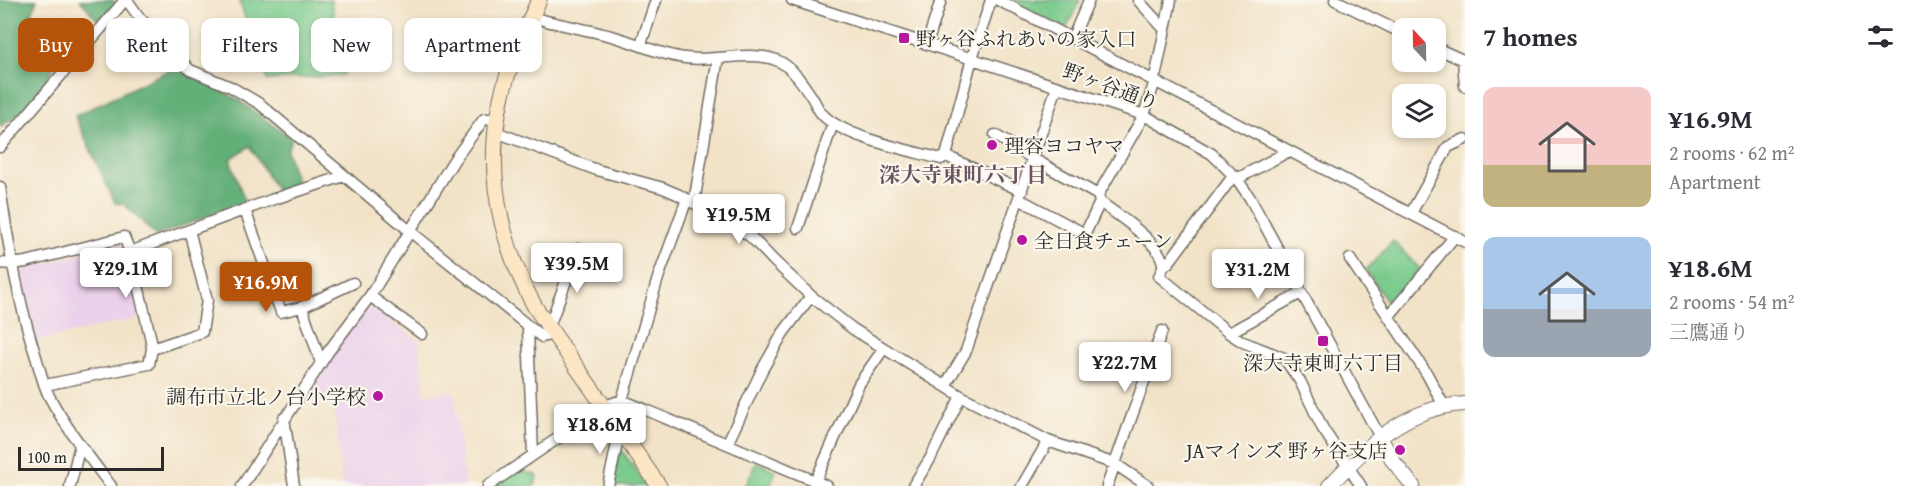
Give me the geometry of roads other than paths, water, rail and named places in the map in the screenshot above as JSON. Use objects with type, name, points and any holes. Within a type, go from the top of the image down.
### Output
[{"type":"main road","points":[[539,0],[510,68],[497,125],[494,178],[502,224],[520,279],[550,332],[605,406],[659,486]]},
{"type":"street","points":[[0,147],[126,0],[139,17],[190,70],[231,87],[260,104],[411,232],[542,337],[550,332],[578,249]]},
{"type":"street","points":[[641,44],[656,0]]},
{"type":"street","name":"野ヶ谷通り","points":[[792,0],[1144,115],[1202,147],[1220,160],[1236,177],[1250,198],[1393,461],[1413,486]]},
{"type":"street","points":[[927,44],[941,0]]},
{"type":"street","points":[[531,17],[596,31],[641,44],[668,55],[685,58],[766,57],[778,61],[797,76],[821,114],[833,123],[851,132],[941,159],[946,156],[972,58],[991,0]]},
{"type":"street","points":[[998,0],[1465,242]]},
{"type":"street","points":[[1072,39],[1089,0]]},
{"type":"street","points":[[1138,0],[1165,30]]},
{"type":"street","points":[[946,156],[1021,195],[1085,234],[1099,198],[1144,115],[1156,73],[1171,0]]},
{"type":"street","points":[[1335,0],[1392,28]]},
{"type":"street","points":[[1446,52],[1463,60],[1465,86]]},
{"type":"street","points":[[622,400],[658,278],[690,201],[718,58]]},
{"type":"street","points":[[945,386],[966,351],[1057,87]]},
{"type":"street","points":[[242,486],[321,363],[370,296],[454,160],[484,120],[597,170],[653,185],[690,201],[736,226],[812,296],[853,329],[961,396],[1048,441],[1115,464],[1148,486]]},
{"type":"street","points":[[798,228],[833,123]]},
{"type":"street","points":[[995,135],[1099,198],[1142,232],[1160,254],[1163,266],[1160,276],[1228,333],[1243,342],[1284,358],[1300,381],[1323,429],[1361,486]]},
{"type":"street","points":[[1411,213],[1448,147],[1465,139]]},
{"type":"street","points":[[1163,266],[1169,262],[1236,177],[1289,151]]},
{"type":"street","points":[[130,252],[344,176]]},
{"type":"street","points":[[0,187],[6,263],[49,396],[80,445],[111,486]]},
{"type":"street","points":[[245,210],[281,312],[302,307],[353,283]]},
{"type":"street","points":[[152,349],[202,332],[207,300],[189,230]]},
{"type":"street","points":[[1389,316],[1455,236]]},
{"type":"street","points":[[6,263],[26,262],[124,237],[130,252],[152,349],[149,364],[45,385]]},
{"type":"street","points":[[1350,259],[1427,374],[1444,406]]},
{"type":"street","points":[[1228,333],[1301,293]]},
{"type":"street","points":[[370,296],[422,334]]},
{"type":"street","points":[[727,444],[762,370],[783,333],[812,296]]},
{"type":"street","points":[[302,307],[321,363]]},
{"type":"street","points":[[529,326],[532,455]]},
{"type":"street","points":[[1107,486],[1162,331]]},
{"type":"street","points":[[811,482],[859,384],[884,348]]},
{"type":"street","points":[[913,486],[930,459],[961,396]]},
{"type":"street","points":[[488,486],[605,406],[622,400],[811,482],[827,486]]},
{"type":"street","points":[[1329,486],[1366,448],[1400,424],[1422,413],[1444,406],[1465,404]]},
{"type":"street","points":[[284,418],[294,486]]},
{"type":"street","points":[[608,486],[620,429]]},
{"type":"street","points":[[1022,486],[1048,441]]},
{"type":"street","points":[[70,486],[80,445]]},
{"type":"place","name":"野ヶ谷ふれあいの家入口","points":[[904,38]]},
{"type":"place","name":"理容ヨコヤマ","points":[[992,145]]},
{"type":"place","name":"全日食チェーン","points":[[1022,240]]},
{"type":"place","name":"深大寺東町六丁目","points":[[1323,341]]},
{"type":"place","name":"調布市立北ノ台小学校","points":[[378,396]]},
{"type":"place","name":"JAマインズ 野ヶ谷支店","points":[[1400,450]]},
{"type":"district","name":"深大寺東町六丁目","points":[[963,174]]}]
